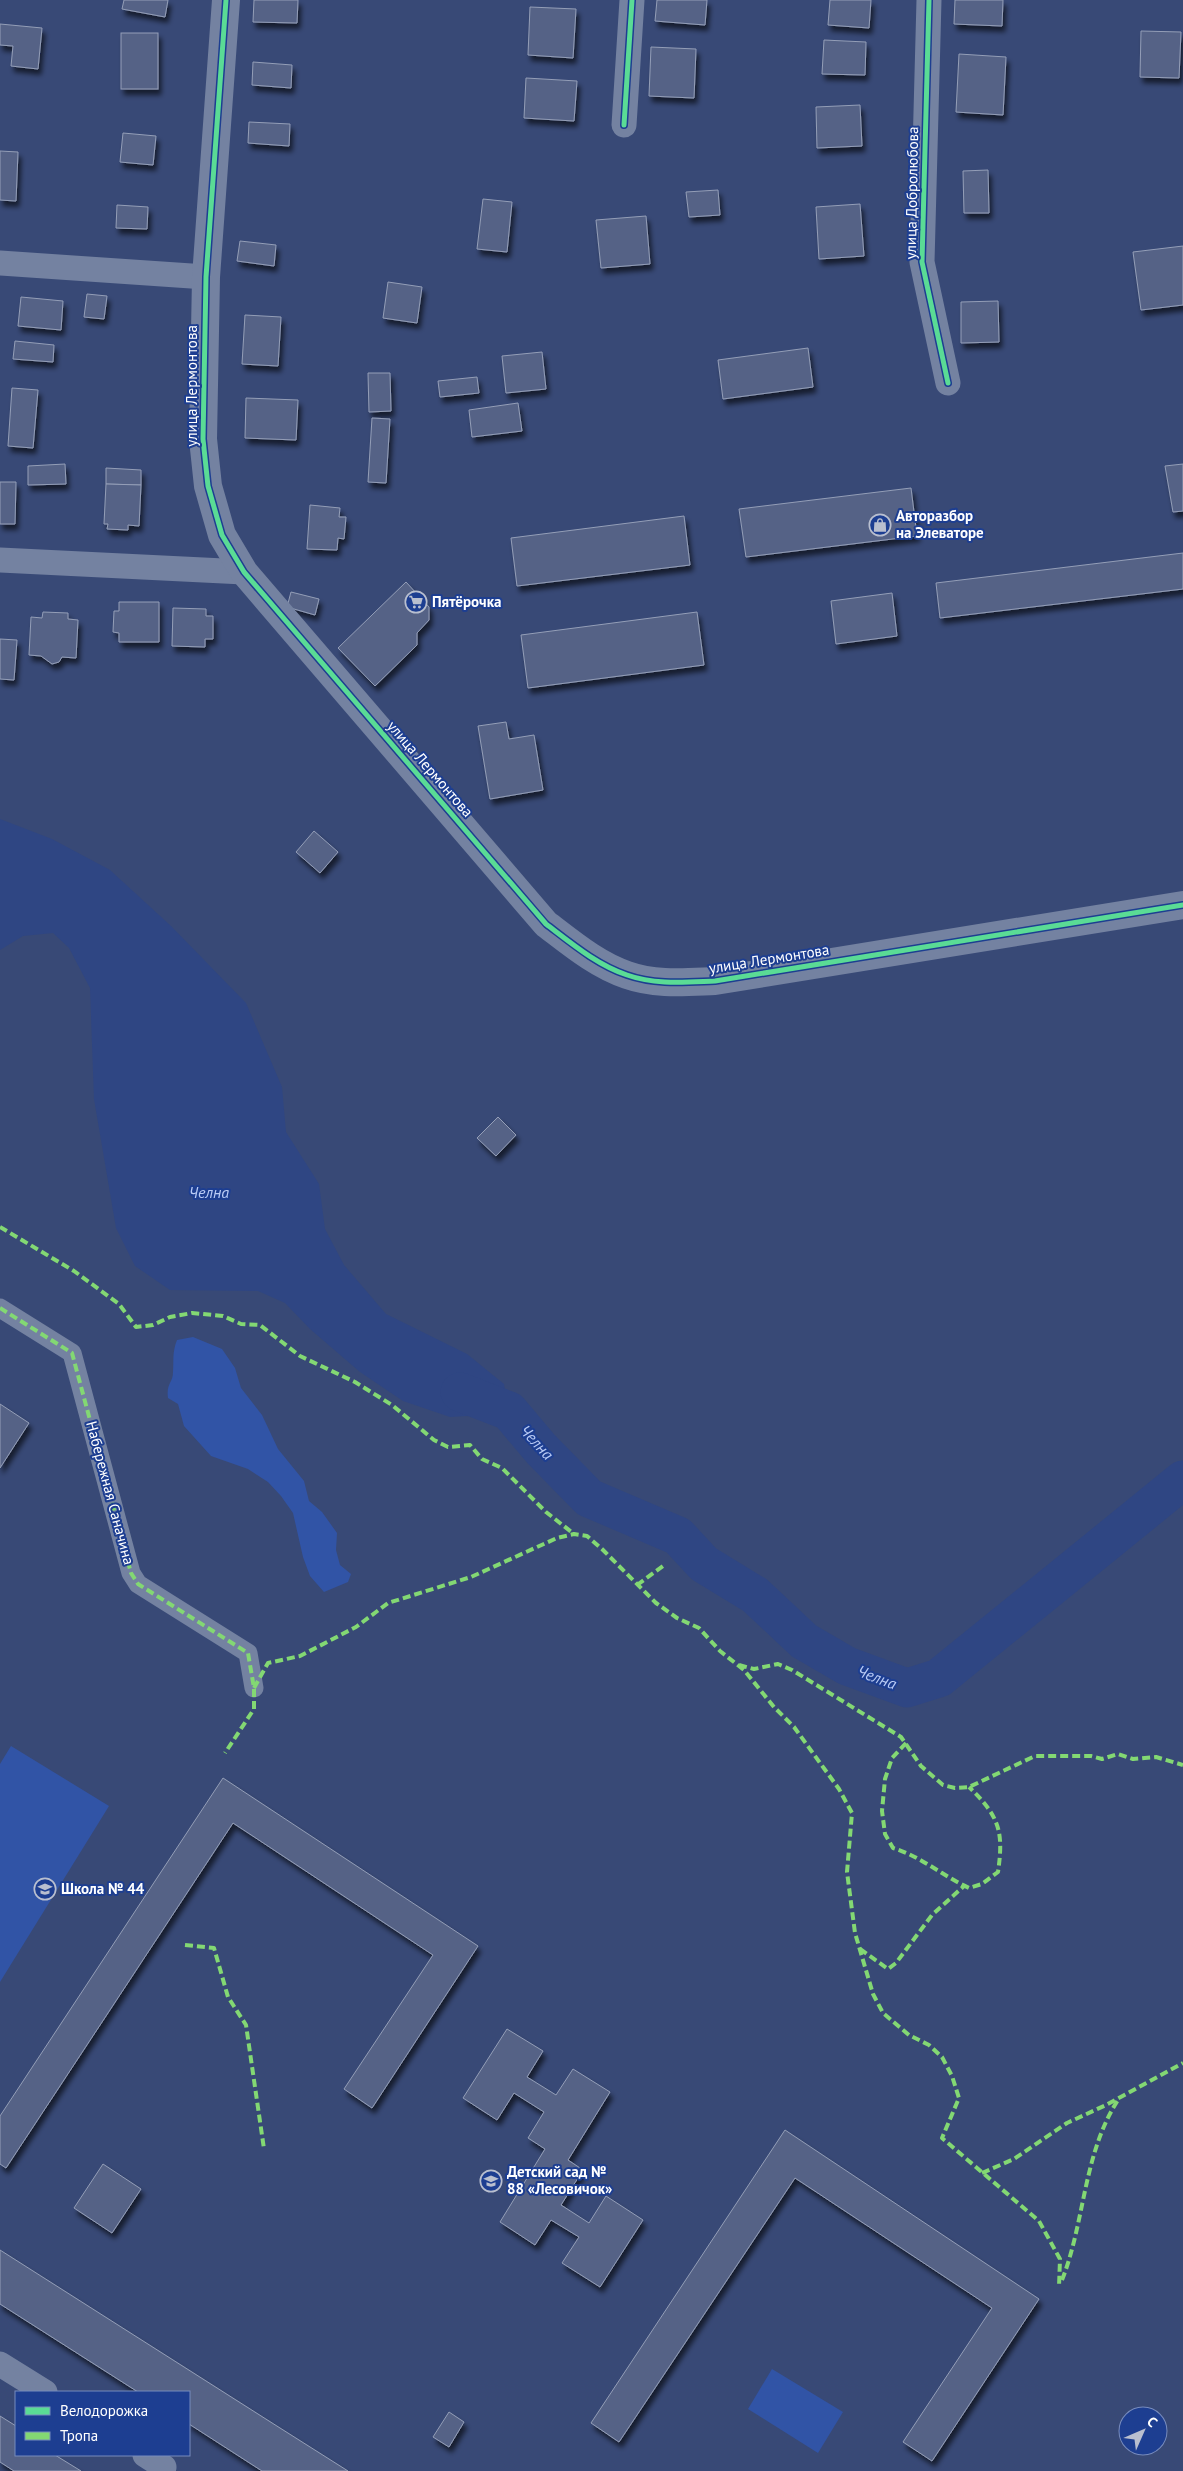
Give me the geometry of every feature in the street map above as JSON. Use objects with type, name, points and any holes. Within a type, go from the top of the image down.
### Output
[{"type":"street","name":"улица Лермонтова","points":[[226,0],[206,277],[202,439],[208,486],[222,535],[244,572],[546,924],[587,955],[627,976],[664,982],[715,981],[1183,905]]},
{"type":"street","points":[[624,125],[632,0]]},
{"type":"street","name":"улица Добролюбова","points":[[929,0],[922,262],[948,383]]},
{"type":"street","points":[[0,263],[206,277]]},
{"type":"street","points":[[0,560],[244,572]]},
{"type":"street","name":"Набережная Саначина","points":[[0,1308],[72,1354],[131,1573],[138,1584],[248,1653],[254,1688]]},
{"type":"street","points":[[0,2364],[43,2391]]},
{"type":"street","points":[[147,2456],[164,2467],[161,2471]]},
{"type":"shaded area","points":[[193,1337],[222,1349],[235,1368],[241,1388],[262,1415],[278,1449],[304,1481],[309,1501],[322,1512],[337,1533],[336,1550],[340,1565],[351,1574],[348,1582],[324,1592],[310,1576],[303,1557],[293,1513],[281,1496],[268,1482],[248,1469],[211,1456],[184,1426],[178,1404],[168,1398],[168,1389],[173,1376],[174,1352],[177,1340]]},
{"type":"shaded area","points":[[11,1746],[109,1806],[0,1982],[0,1764]]},
{"type":"shaded area","points":[[772,2369],[843,2412],[818,2453],[748,2409]]},
{"type":"water","name":"Челна","points":[[0,819],[52,839],[110,870],[171,926],[246,1003],[282,1087],[286,1132],[319,1184],[325,1229],[344,1265],[386,1314],[467,1354],[504,1384],[509,1411],[485,1415],[450,1417],[403,1401],[360,1372],[310,1329],[285,1303],[258,1291],[170,1290],[135,1266],[116,1228],[94,1099],[90,988],[69,948],[53,933],[23,936],[0,950]]},
{"type":"building","points":[[124,0],[168,0],[165,17],[122,9]]},
{"type":"building","points":[[254,0],[298,0],[297,23],[253,22]]},
{"type":"building","points":[[657,0],[707,0],[705,25],[655,21]]},
{"type":"building","points":[[830,0],[871,0],[869,28],[828,25]]},
{"type":"building","points":[[955,0],[1003,0],[1002,26],[954,24]]},
{"type":"building","points":[[530,7],[576,9],[573,58],[528,55]]},
{"type":"building","points":[[0,24],[42,28],[38,69],[11,66],[13,46],[0,45]]},
{"type":"building","points":[[1141,31],[1181,32],[1179,78],[1140,77]]},
{"type":"building","points":[[121,33],[158,33],[158,89],[121,89]]},
{"type":"building","points":[[824,40],[866,42],[865,75],[822,74]]},
{"type":"building","points":[[651,47],[696,49],[694,98],[649,96]]},
{"type":"building","points":[[959,54],[1006,57],[1003,115],[956,112]]},
{"type":"building","points":[[253,62],[292,65],[291,88],[252,85]]},
{"type":"building","points":[[526,78],[577,81],[574,121],[524,118]]},
{"type":"building","points":[[860,105],[862,146],[817,148],[816,107]]},
{"type":"building","points":[[249,122],[290,124],[289,146],[248,143]]},
{"type":"building","points":[[123,133],[156,136],[153,165],[120,162]]},
{"type":"building","points":[[0,151],[18,152],[16,201],[0,200]]},
{"type":"building","points":[[988,170],[989,213],[964,213],[963,171]]},
{"type":"building","points":[[718,190],[720,215],[689,217],[686,192]]},
{"type":"building","points":[[483,199],[512,202],[507,252],[477,249]]},
{"type":"building","points":[[860,204],[864,256],[819,259],[816,207]]},
{"type":"building","points":[[117,205],[148,207],[147,229],[116,228]]},
{"type":"building","points":[[646,216],[650,264],[601,268],[596,220]]},
{"type":"building","points":[[240,241],[276,245],[274,266],[237,261]]},
{"type":"building","points":[[1183,246],[1183,305],[1141,310],[1133,252]]},
{"type":"building","points":[[388,282],[422,287],[417,323],[383,318]]},
{"type":"building","points":[[87,294],[107,296],[104,319],[84,317]]},
{"type":"building","points":[[21,297],[63,301],[61,330],[18,326]]},
{"type":"building","points":[[998,301],[999,342],[961,343],[961,302]]},
{"type":"building","points":[[245,315],[281,317],[278,366],[242,364]]},
{"type":"building","points":[[15,341],[54,345],[53,362],[13,359]]},
{"type":"building","points":[[808,348],[813,387],[723,399],[718,360]]},
{"type":"building","points":[[542,352],[546,389],[506,393],[502,356]]},
{"type":"building","points":[[368,373],[390,373],[391,411],[369,412]]},
{"type":"building","points":[[477,377],[479,393],[440,397],[438,381]]},
{"type":"building","points":[[12,388],[38,390],[33,448],[8,446]]},
{"type":"building","points":[[246,398],[298,400],[296,440],[245,438]]},
{"type":"building","points":[[518,403],[522,431],[472,437],[469,410]]},
{"type":"building","points":[[372,418],[390,419],[386,483],[368,482]]},
{"type":"building","points":[[65,464],[66,484],[28,485],[28,466]]},
{"type":"building","points":[[1183,464],[1183,511],[1173,512],[1165,466]]},
{"type":"building","points":[[106,468],[141,470],[141,485],[106,484]]},
{"type":"building","points":[[0,482],[16,482],[15,524],[0,524]]},
{"type":"building","points":[[106,484],[141,485],[139,526],[128,525],[128,530],[107,529],[108,524],[104,524]]},
{"type":"building","points":[[911,488],[917,536],[746,557],[739,509]]},
{"type":"building","points":[[310,505],[340,508],[339,517],[346,517],[344,539],[338,538],[337,550],[307,549]]},
{"type":"building","points":[[684,516],[690,565],[517,586],[511,538]]},
{"type":"building","points":[[1183,553],[1183,589],[940,618],[936,583]]},
{"type":"building","points":[[406,582],[429,607],[429,620],[417,633],[417,645],[375,686],[338,648]]},
{"type":"building","points":[[291,592],[319,599],[315,615],[287,607]]},
{"type":"building","points":[[892,593],[897,636],[836,644],[831,601]]},
{"type":"building","points":[[119,602],[159,602],[159,642],[119,642],[119,633],[113,632],[114,611],[119,611]]},
{"type":"building","points":[[173,608],[206,609],[206,616],[213,616],[213,639],[205,639],[205,647],[172,646]]},
{"type":"building","points":[[43,612],[68,613],[68,619],[78,620],[76,658],[62,657],[59,662],[52,664],[41,656],[29,655],[31,617],[42,618]]},
{"type":"building","points":[[697,612],[704,665],[528,688],[521,635]]},
{"type":"building","points":[[0,639],[17,640],[14,680],[0,679]]},
{"type":"building","points":[[506,722],[509,739],[534,735],[543,790],[490,799],[478,726]]},
{"type":"building","points":[[314,831],[338,852],[320,873],[296,852]]},
{"type":"building","points":[[498,1117],[516,1135],[496,1156],[477,1138]]},
{"type":"building","points":[[0,1404],[29,1423],[0,1468]]},
{"type":"building","points":[[223,1778],[478,1946],[372,2108],[344,2089],[433,1955],[233,1823],[6,2168],[0,2164],[0,2116]]},
{"type":"building","points":[[507,2029],[543,2051],[527,2077],[556,2095],[573,2069],[610,2092],[568,2160],[583,2170],[561,2205],[589,2223],[606,2196],[643,2220],[600,2287],[562,2263],[579,2237],[551,2220],[535,2245],[500,2222],[545,2149],[528,2138],[544,2112],[514,2093],[497,2120],[463,2098]]},
{"type":"building","points":[[785,2130],[1039,2299],[932,2461],[903,2442],[992,2308],[795,2178],[619,2442],[591,2423]]},
{"type":"building","points":[[103,2164],[141,2189],[112,2233],[74,2208]]},
{"type":"building","points":[[0,2250],[348,2471],[262,2471],[190,2425],[190,2391],[136,2391],[0,2304]]},
{"type":"building","points":[[449,2412],[464,2422],[449,2447],[433,2437]]},
{"type":"building","points":[[0,2416],[15,2425],[15,2456],[57,2456],[81,2471],[14,2471],[0,2462]]},
{"type":"waterway","name":"Челна","points":[[460,1392],[509,1411],[541,1449],[589,1498],[678,1536],[704,1564],[755,1595],[804,1641],[847,1666],[907,1688],[939,1678],[1183,1480]]},
{"type":"marked path","points":[[0,1227],[74,1271],[119,1304],[136,1327],[153,1325],[170,1317],[192,1313],[223,1316],[241,1324],[260,1325],[300,1356],[355,1382],[392,1405],[434,1440],[448,1447],[470,1445],[482,1459],[502,1468],[546,1512],[574,1534]]},
{"type":"marked path","points":[[0,1308],[72,1353],[131,1573],[138,1584],[248,1653],[254,1688],[254,1709],[225,1753]]},
{"type":"marked path","points":[[254,1688],[268,1663],[300,1656],[356,1627],[388,1603],[471,1577],[557,1538],[574,1534],[587,1536],[656,1603],[677,1618],[699,1628],[720,1651],[744,1670],[774,1707],[794,1727],[839,1789],[852,1813],[847,1872],[855,1933],[873,1994],[883,2013],[909,2035],[929,2045],[942,2057],[952,2076],[959,2098],[942,2138],[1039,2221],[1060,2259],[1059,2287]]},
{"type":"marked path","points":[[637,1585],[663,1566]]},
{"type":"marked path","points":[[739,1665],[754,1669],[778,1664],[792,1670],[901,1737],[921,1766],[943,1785],[955,1788],[969,1787],[1035,1756],[1091,1756],[1102,1759],[1118,1754],[1133,1759],[1156,1757],[1183,1765]]},
{"type":"marked path","points":[[906,1743],[892,1758],[885,1779],[882,1811],[885,1834],[893,1848],[913,1856],[969,1888],[982,1884],[998,1872],[1000,1858],[997,1825],[987,1807],[969,1787]]},
{"type":"marked path","points":[[860,1949],[888,1969],[896,1963],[932,1915],[964,1886]]},
{"type":"marked path","points":[[185,1945],[214,1948],[228,1997],[246,2025],[264,2149]]},
{"type":"marked path","points":[[982,2173],[1014,2159],[1067,2123],[1106,2105],[1183,2063]]},
{"type":"marked path","points":[[1062,2280],[1076,2235],[1091,2165],[1106,2121],[1118,2100]]},
{"type":"cycle path","points":[[226,0],[206,277],[203,439],[208,486],[222,535],[244,572],[546,924],[585,953],[616,971],[648,980],[693,982],[715,981],[1183,905]]},
{"type":"cycle path","points":[[624,125],[632,0]]},
{"type":"cycle path","points":[[929,0],[922,262],[948,383]]},
{"type":"place","name":"Авторазбор на Элеваторе","points":[[880,525]]},
{"type":"place","name":"Пятёрочка","points":[[416,602]]},
{"type":"place","name":"Школа № 44","points":[[45,1889]]},
{"type":"place","name":"Детский сад № 88 «Лесовичок»","points":[[491,2181]]}]
